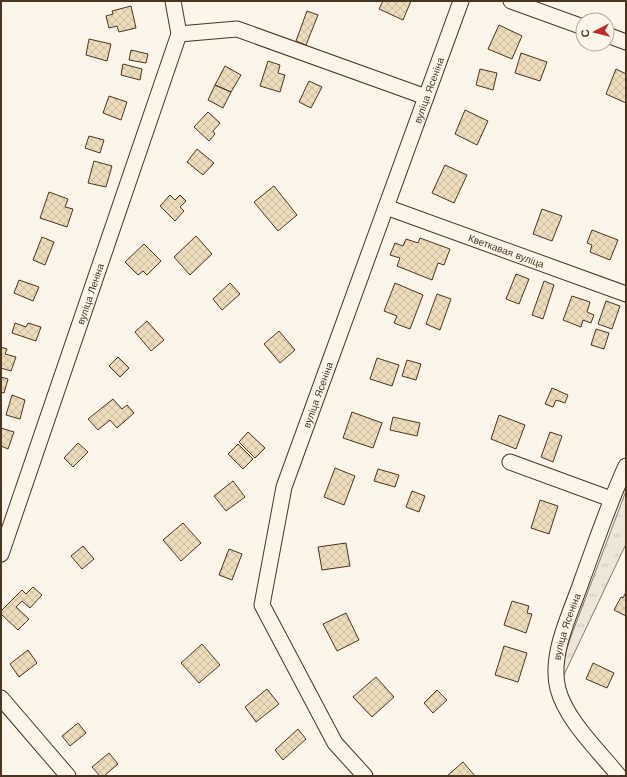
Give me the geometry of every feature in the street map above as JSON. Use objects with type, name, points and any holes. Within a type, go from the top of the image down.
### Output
[{"type":"street","points":[[173,1],[179,34],[237,29],[426,97]]},
{"type":"street","name":"вуліца Ясеніна","points":[[365,776],[335,743],[262,605],[284,487],[461,1]]},
{"type":"street","points":[[511,1],[575,23]]},
{"type":"street","name":"вуліца Леніна","points":[[1,554],[179,34]]},
{"type":"street","points":[[615,38],[626,42]]},
{"type":"street","name":"Кветкавая вуліца","points":[[386,207],[626,294]]},
{"type":"street","points":[[510,462],[610,499]]},
{"type":"street","name":"вуліца Ясеніна","points":[[619,776],[571,717],[558,689],[556,673],[562,639],[610,499],[626,466]]},
{"type":"street","points":[[1,698],[68,776]]},
{"type":"green space","points":[[626,491],[626,544],[562,679],[565,655],[570,639]]},
{"type":"building","points":[[383,1],[411,1],[403,20],[379,9]]},
{"type":"building","points":[[131,6],[136,28],[119,32],[117,26],[109,28],[106,16],[113,14],[112,11]]},
{"type":"building","points":[[307,11],[318,15],[306,45],[296,41]]},
{"type":"building","points":[[499,25],[522,36],[512,59],[488,49]]},
{"type":"building","points":[[89,39],[111,44],[107,61],[86,55]]},
{"type":"building","points":[[131,50],[148,54],[146,63],[129,60]]},
{"type":"building","points":[[521,53],[547,62],[540,81],[515,73]]},
{"type":"building","points":[[268,61],[280,65],[278,73],[285,75],[280,92],[260,86]]},
{"type":"building","points":[[123,64],[142,69],[140,80],[121,75]]},
{"type":"building","points":[[225,66],[241,75],[231,92],[215,85]]},
{"type":"building","points":[[480,69],[497,73],[493,90],[476,85]]},
{"type":"building","points":[[616,69],[626,74],[626,103],[606,94]]},
{"type":"building","points":[[309,81],[322,87],[311,108],[299,102]]},
{"type":"building","points":[[215,85],[231,92],[223,108],[208,100]]},
{"type":"building","points":[[109,96],[127,102],[121,120],[103,113]]},
{"type":"building","points":[[465,110],[488,121],[477,145],[455,134]]},
{"type":"building","points":[[208,112],[220,123],[213,131],[215,134],[209,141],[194,127]]},
{"type":"building","points":[[89,136],[104,140],[100,153],[85,148]]},
{"type":"building","points":[[197,149],[214,163],[203,175],[187,162]]},
{"type":"building","points":[[94,161],[112,166],[106,187],[88,183]]},
{"type":"building","points":[[445,165],[467,175],[454,203],[432,193]]},
{"type":"building","points":[[274,186],[297,215],[278,231],[254,202]]},
{"type":"building","points":[[49,192],[68,199],[65,207],[73,209],[67,227],[40,218]]},
{"type":"building","points":[[170,195],[175,200],[180,195],[186,201],[180,207],[184,211],[175,221],[160,206]]},
{"type":"building","points":[[542,209],[562,216],[552,241],[533,234]]},
{"type":"building","points":[[592,230],[618,240],[610,260],[590,252],[592,245],[587,243]]},
{"type":"building","points":[[196,236],[212,254],[190,275],[174,257]]},
{"type":"building","points":[[42,237],[54,242],[45,265],[33,260]]},
{"type":"building","points":[[420,238],[450,249],[444,265],[438,263],[432,280],[397,266],[400,258],[390,255],[395,243],[403,246],[406,239],[418,243]]},
{"type":"building","points":[[144,244],[161,261],[147,275],[143,271],[138,275],[125,262]]},
{"type":"building","points":[[516,274],[529,279],[519,304],[506,299]]},
{"type":"building","points":[[19,280],[39,287],[33,301],[14,293]]},
{"type":"building","points":[[544,281],[554,285],[543,319],[532,315]]},
{"type":"building","points":[[230,283],[240,294],[222,310],[213,299]]},
{"type":"building","points":[[395,283],[423,295],[410,329],[394,323],[397,316],[384,311]]},
{"type":"building","points":[[437,294],[451,299],[440,330],[426,324]]},
{"type":"building","points":[[572,296],[590,302],[587,312],[594,315],[591,323],[583,320],[581,327],[563,320]]},
{"type":"building","points":[[606,301],[620,306],[612,329],[598,324]]},
{"type":"building","points":[[147,321],[164,340],[151,351],[135,332]]},
{"type":"building","points":[[15,323],[26,327],[28,323],[41,327],[36,341],[12,333]]},
{"type":"building","points":[[596,329],[609,333],[604,349],[591,345]]},
{"type":"building","points":[[279,331],[295,350],[280,363],[264,344]]},
{"type":"building","points":[[1,347],[7,349],[5,354],[16,357],[11,371],[1,368]]},
{"type":"building","points":[[118,357],[129,368],[120,377],[109,366]]},
{"type":"building","points":[[377,358],[399,365],[392,386],[370,379]]},
{"type":"building","points":[[407,360],[421,364],[416,380],[402,376]]},
{"type":"building","points":[[1,377],[8,379],[4,393],[1,392]]},
{"type":"building","points":[[552,388],[568,395],[565,403],[556,400],[553,407],[545,404]]},
{"type":"building","points":[[12,395],[25,400],[20,419],[6,415]]},
{"type":"building","points":[[113,399],[122,409],[127,405],[134,413],[117,428],[110,420],[98,430],[88,419]]},
{"type":"building","points":[[352,412],[382,423],[373,448],[343,438]]},
{"type":"building","points":[[499,415],[525,425],[516,449],[491,439]]},
{"type":"building","points":[[393,417],[420,423],[417,436],[390,430]]},
{"type":"building","points":[[1,428],[14,432],[8,449],[1,446]]},
{"type":"building","points":[[248,432],[265,448],[255,458],[239,442]]},
{"type":"building","points":[[550,432],[562,436],[553,462],[541,457]]},
{"type":"building","points":[[78,443],[88,452],[73,467],[64,458]]},
{"type":"building","points":[[238,444],[253,459],[243,469],[228,454]]},
{"type":"building","points":[[335,468],[355,476],[344,505],[324,497]]},
{"type":"building","points":[[378,469],[399,475],[395,487],[374,481]]},
{"type":"building","points":[[233,481],[245,497],[226,511],[214,496]]},
{"type":"building","points":[[412,491],[425,496],[419,512],[406,507]]},
{"type":"building","points":[[540,500],[558,506],[549,534],[531,528]]},
{"type":"building","points":[[183,523],[201,543],[181,561],[163,540]]},
{"type":"building","points":[[346,543],[350,566],[322,570],[318,547]]},
{"type":"building","points":[[83,546],[94,559],[82,569],[71,556]]},
{"type":"building","points":[[229,549],[242,554],[232,580],[219,575]]},
{"type":"building","points":[[33,587],[42,595],[30,608],[22,601],[16,607],[29,619],[18,630],[1,614],[1,611],[22,590],[26,594]]},
{"type":"building","points":[[626,592],[626,616],[614,610],[621,597],[623,598]]},
{"type":"building","points":[[512,601],[529,606],[527,613],[532,614],[526,633],[504,625]]},
{"type":"building","points":[[346,613],[359,640],[337,651],[323,624]]},
{"type":"building","points":[[202,644],[220,665],[199,683],[181,663]]},
{"type":"building","points":[[504,646],[527,653],[518,682],[495,675]]},
{"type":"building","points":[[28,650],[37,663],[19,677],[10,664]]},
{"type":"building","points":[[593,663],[614,673],[607,688],[586,679]]},
{"type":"building","points":[[376,677],[394,697],[372,717],[353,697]]},
{"type":"building","points":[[267,689],[279,704],[256,722],[245,707]]},
{"type":"building","points":[[437,690],[447,700],[433,713],[424,703]]},
{"type":"building","points":[[78,723],[86,733],[70,746],[62,736]]},
{"type":"building","points":[[298,729],[306,739],[283,760],[275,750]]},
{"type":"building","points":[[109,753],[118,764],[104,776],[100,776],[92,767]]},
{"type":"building","points":[[463,762],[475,776],[447,776]]}]
